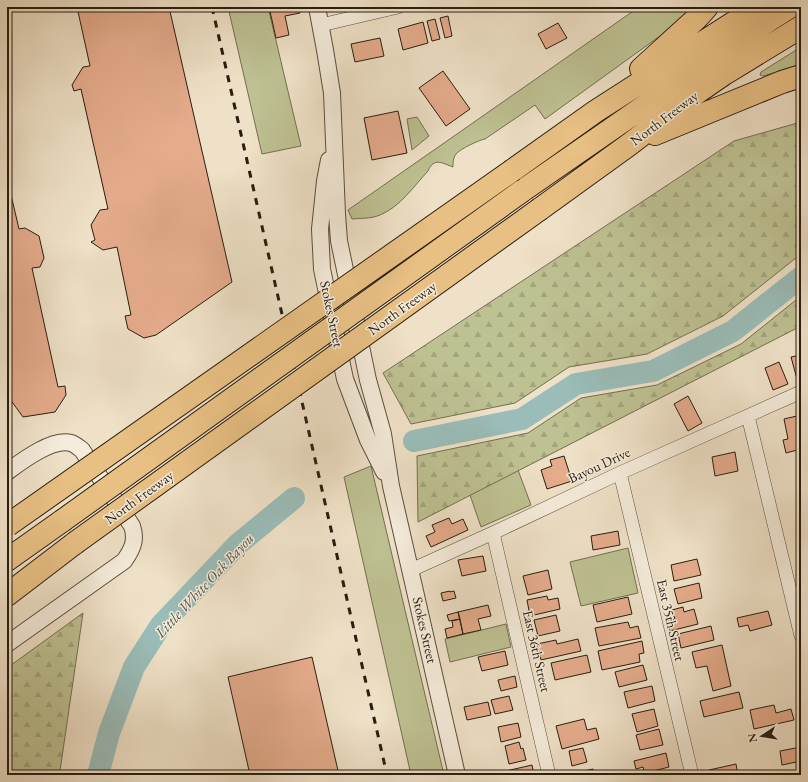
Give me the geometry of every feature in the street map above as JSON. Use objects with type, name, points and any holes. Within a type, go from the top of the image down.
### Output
[{"type":"highway","points":[[596,111],[707,7]]},
{"type":"highway","points":[[8,525],[596,111],[758,7]]},
{"type":"highway","name":"North Freeway","points":[[7,560],[522,191],[771,18],[790,7]]},
{"type":"highway","name":"North Freeway","points":[[7,595],[75,543],[630,144],[695,94],[724,74],[801,28]]},
{"type":"highway","points":[[630,144],[782,82],[801,76]]},
{"type":"street","name":"Stokes Street","points":[[317,7],[332,93],[339,240],[368,380],[383,434],[391,486],[457,775]]},
{"type":"street","points":[[321,25],[398,7]]},
{"type":"street","name":"Stokes Street","points":[[334,134],[325,181],[320,229],[322,269],[345,378],[368,440],[391,486]]},
{"type":"street","name":"Bayou Drive","points":[[411,570],[493,534],[620,473],[801,392]]},
{"type":"street","points":[[748,416],[801,636]]},
{"type":"street","points":[[7,472],[41,449],[52,445],[71,443],[82,450],[132,526],[134,541],[131,551],[124,560],[7,644]]},
{"type":"street","name":"East 35th Street","points":[[620,473],[692,775]]},
{"type":"street","name":"East 36th Street","points":[[493,534],[549,775]]},
{"type":"green space","points":[[228,7],[268,7],[301,146],[262,154]]},
{"type":"green space","points":[[639,7],[692,7],[660,36],[545,119],[535,105],[485,139],[478,141],[458,152],[454,157],[453,167],[439,162],[433,164],[406,196],[394,207],[380,215],[373,217],[352,219],[348,210]]},
{"type":"green space","points":[[801,47],[801,65],[763,76],[760,75],[761,72]]},
{"type":"green space","points":[[417,117],[429,136],[412,150],[407,119]]},
{"type":"green space","points":[[801,122],[801,254],[723,316],[647,354],[569,367],[515,403],[411,424],[383,373],[734,141]]},
{"type":"green space","points":[[801,296],[801,326],[418,522],[417,456],[528,433],[581,398],[657,385],[741,344]]},
{"type":"green space","points":[[371,466],[444,775],[411,775],[344,477]]},
{"type":"green space","points":[[518,470],[531,505],[481,527],[470,495]]},
{"type":"green space","points":[[628,548],[638,593],[581,606],[570,562]]},
{"type":"green space","points":[[83,613],[60,771],[57,775],[7,775],[7,668]]},
{"type":"green space","points":[[506,624],[511,647],[450,662],[445,639]]},
{"type":"building","points":[[77,7],[169,7],[232,282],[156,335],[144,338],[128,329],[125,316],[131,315],[117,247],[103,250],[91,242],[95,240],[91,225],[100,210],[108,209],[81,89],[74,91],[72,85],[83,67],[90,66]]},
{"type":"building","points":[[269,7],[299,7],[300,13],[285,16],[289,35],[276,38]]},
{"type":"building","points":[[448,16],[452,36],[445,38],[440,18]]},
{"type":"building","points":[[435,19],[440,39],[432,41],[427,21]]},
{"type":"building","points":[[423,22],[428,43],[403,50],[398,29]]},
{"type":"building","points":[[558,23],[567,38],[546,49],[538,34]]},
{"type":"building","points":[[380,38],[384,56],[355,62],[351,44]]},
{"type":"building","points":[[443,71],[470,109],[446,126],[419,88]]},
{"type":"building","points":[[398,111],[407,153],[372,160],[364,118]]},
{"type":"building","points":[[7,178],[19,229],[25,228],[39,236],[44,258],[40,267],[32,268],[58,387],[65,386],[66,395],[55,412],[23,417],[7,395]]},
{"type":"building","points":[[801,355],[801,377],[797,379],[791,357]]},
{"type":"building","points":[[779,362],[788,384],[773,390],[765,368]]},
{"type":"building","points":[[688,396],[702,423],[688,431],[674,404]]},
{"type":"building","points":[[801,415],[801,449],[786,453],[783,440],[788,439],[784,419]]},
{"type":"building","points":[[735,452],[738,471],[715,476],[712,457]]},
{"type":"building","points":[[564,456],[572,481],[547,489],[541,470],[552,466],[550,460]]},
{"type":"building","points":[[449,518],[452,524],[463,519],[468,530],[431,547],[426,536],[435,532],[432,525]]},
{"type":"building","points":[[618,531],[620,545],[593,550],[591,536]]},
{"type":"building","points":[[483,556],[486,571],[462,576],[458,560]]},
{"type":"building","points":[[697,559],[701,575],[674,581],[671,565]]},
{"type":"building","points":[[548,570],[552,589],[528,595],[523,576]]},
{"type":"building","points":[[699,583],[702,598],[678,604],[674,589]]},
{"type":"building","points":[[454,591],[456,598],[443,601],[441,593]]},
{"type":"building","points":[[547,596],[548,600],[558,598],[560,609],[530,616],[527,600]]},
{"type":"building","points":[[628,597],[632,614],[597,622],[593,605]]},
{"type":"building","points":[[488,605],[491,616],[478,619],[481,630],[463,634],[458,612]]},
{"type":"building","points":[[683,607],[684,612],[694,609],[698,624],[670,631],[668,621],[675,619],[672,610]]},
{"type":"building","points":[[768,611],[772,625],[750,631],[748,625],[739,627],[737,618]]},
{"type":"building","points":[[458,612],[460,619],[449,621],[447,615]]},
{"type":"building","points":[[556,615],[560,631],[538,636],[534,620]]},
{"type":"building","points":[[460,619],[463,634],[447,638],[445,629],[453,627],[452,621]]},
{"type":"building","points":[[628,622],[630,628],[638,626],[641,638],[599,646],[595,628]]},
{"type":"building","points":[[711,626],[714,640],[681,648],[678,634]]},
{"type":"building","points":[[578,639],[581,651],[541,660],[537,644],[556,640],[557,644]]},
{"type":"building","points":[[642,641],[644,653],[639,654],[640,662],[602,670],[598,651]]},
{"type":"building","points":[[722,645],[731,686],[713,691],[707,666],[696,668],[692,652]]},
{"type":"building","points":[[505,651],[508,665],[482,671],[478,657]]},
{"type":"building","points":[[587,655],[591,672],[555,680],[551,663]]},
{"type":"building","points":[[312,657],[339,775],[250,775],[228,677]]},
{"type":"building","points":[[643,665],[647,680],[619,687],[615,672]]},
{"type":"building","points":[[515,676],[517,687],[501,691],[498,680]]},
{"type":"building","points":[[652,686],[655,701],[628,708],[624,692]]},
{"type":"building","points":[[739,692],[743,708],[704,717],[700,701]]},
{"type":"building","points":[[509,696],[513,710],[495,714],[491,700]]},
{"type":"building","points":[[488,702],[491,715],[467,720],[464,707]]},
{"type":"building","points":[[774,705],[776,713],[791,709],[794,720],[754,729],[750,710]]},
{"type":"building","points":[[654,709],[658,726],[637,732],[632,714]]},
{"type":"building","points":[[584,719],[587,730],[596,728],[599,739],[562,749],[556,726]]},
{"type":"building","points":[[518,723],[521,737],[501,742],[498,727]]},
{"type":"building","points":[[659,729],[663,745],[640,750],[636,735]]},
{"type":"building","points":[[519,742],[521,749],[523,748],[526,760],[509,764],[505,746]]},
{"type":"building","points":[[801,747],[801,761],[782,765],[780,751]]},
{"type":"building","points":[[583,748],[587,762],[572,766],[569,751]]},
{"type":"building","points":[[666,753],[669,767],[645,773],[643,767],[636,769],[634,761]]},
{"type":"building","points":[[736,764],[738,775],[710,775],[709,770]]},
{"type":"building","points":[[532,765],[534,775],[507,775],[506,771]]},
{"type":"building","points":[[593,769],[594,775],[571,775],[571,774]]},
{"type":"waterway","name":"Little White Oak Bayou","points":[[414,441],[522,419],[576,384],[653,371],[733,331],[801,277]]},
{"type":"waterway","name":"Little White Oak Bayou","points":[[98,775],[109,733],[134,667],[161,625],[237,545],[294,498]]},
{"type":"railway","points":[[212,7],[387,775]]}]
